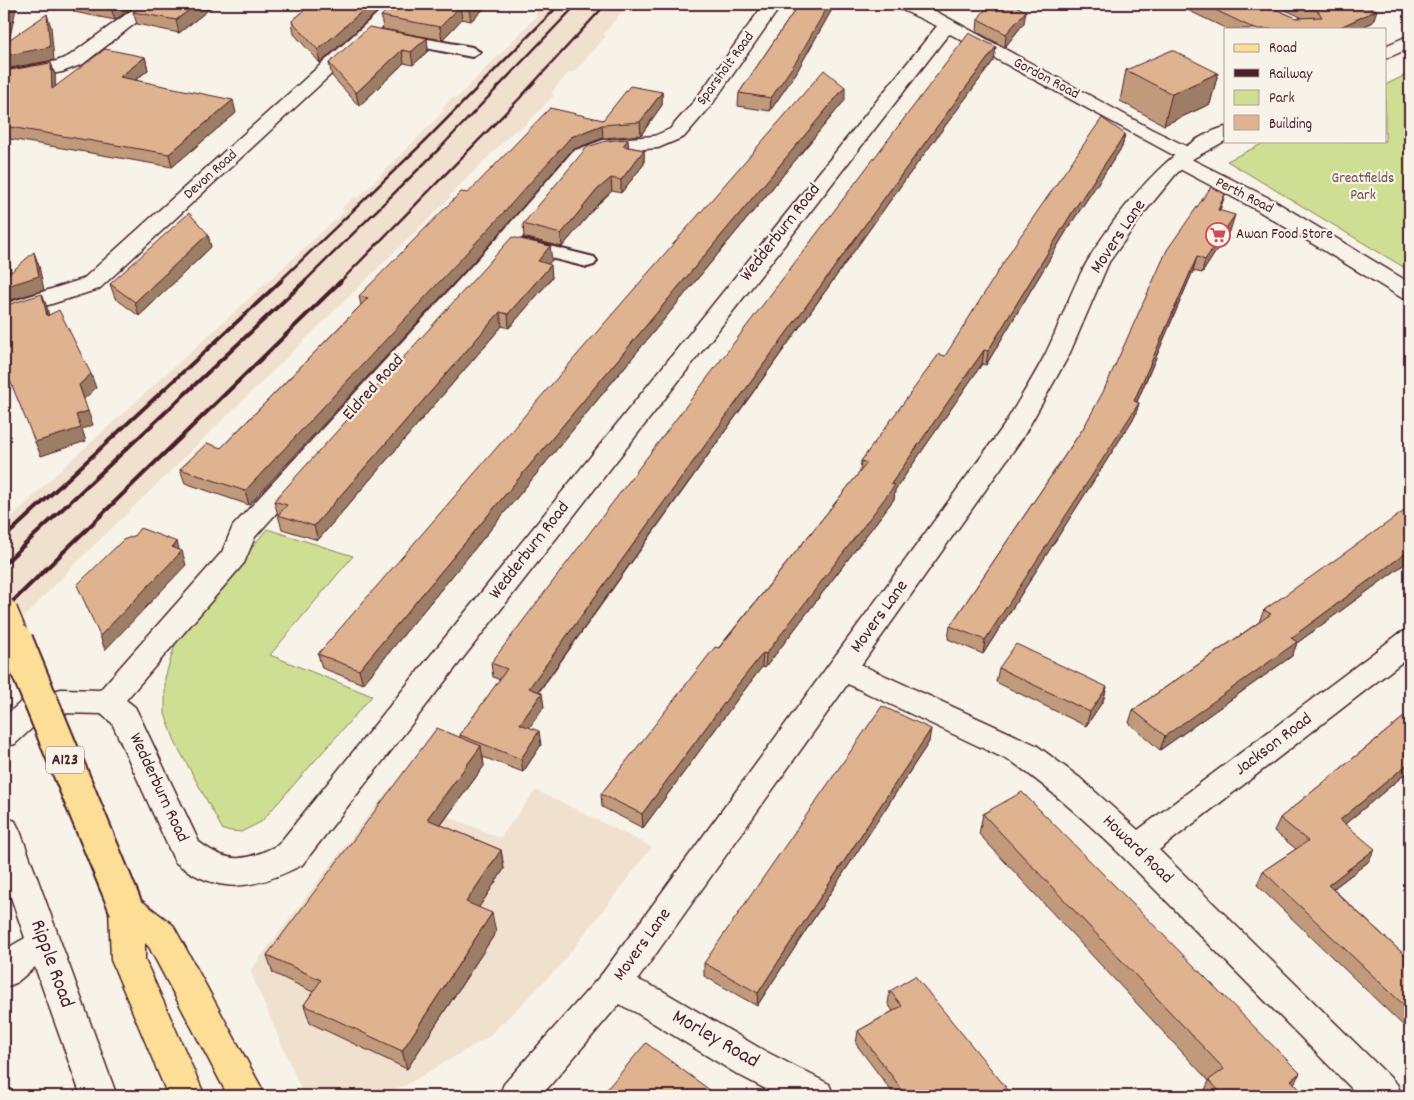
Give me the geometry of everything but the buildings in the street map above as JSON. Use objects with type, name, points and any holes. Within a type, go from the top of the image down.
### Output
[{"type":"main road","name":"A123","points":[[4,611],[126,908],[128,960],[186,1096]]},
{"type":"main road","name":"A123","points":[[126,908],[161,936],[248,1096]]},
{"type":"street","points":[[4,77],[62,66],[76,60],[151,4]]},
{"type":"street","name":"Devon Road","points":[[4,312],[91,284],[398,4]]},
{"type":"street","name":"Sparsholt Road","points":[[677,133],[703,103],[773,4]]},
{"type":"street","name":"Gordon Road","points":[[904,4],[1144,132],[1183,158]]},
{"type":"street","name":"Wedderburn Road","points":[[107,702],[124,715],[188,852],[201,864],[223,873],[262,869],[290,855],[933,40],[940,32],[950,27]]},
{"type":"street","points":[[1386,53],[1410,41]]},
{"type":"street","name":"Eldred Road","points":[[107,702],[234,556],[243,533],[507,241],[580,155],[603,146],[658,142],[677,133]]},
{"type":"street","name":"Movers Lane","points":[[517,1096],[577,1030],[614,985],[1014,431],[1058,355],[1098,262],[1136,208],[1183,158],[1224,133]]},
{"type":"street","name":"Perth Road","points":[[1183,158],[1265,205],[1410,293]]},
{"type":"street","name":"Jackson Road","points":[[1137,850],[1410,641]]},
{"type":"street","name":"Howard Road","points":[[843,669],[1025,754],[1058,778],[1137,850],[1384,1096]]},
{"type":"street","points":[[4,735],[34,708],[61,701],[107,702]]},
{"type":"street","name":"Ripple Road","points":[[4,831],[98,1096]]},
{"type":"street","points":[[4,972],[21,957],[44,946]]},
{"type":"street","name":"Morley Road","points":[[614,985],[648,1001],[805,1094]]},
{"type":"lane","points":[[367,32],[472,52]]},
{"type":"lane","points":[[507,241],[587,261]]},
{"type":"shaded area","points":[[544,4],[628,4],[603,35],[606,36],[574,72],[569,72],[551,93],[554,95],[536,114],[519,130],[516,129],[449,196],[451,197],[74,565],[4,638],[4,525],[52,478],[345,211],[341,209],[354,197],[358,198],[445,110],[442,109],[452,98],[456,99],[537,16],[535,13]]},
{"type":"shaded area","points":[[536,790],[652,847],[559,967],[488,1037],[406,1085],[382,1094],[370,1096],[304,1096],[250,971],[387,791],[500,838]]},
{"type":"green space","name":"Greatfields Park","points":[[1410,73],[1410,271],[1227,161],[1266,142],[1386,142],[1386,85]]},
{"type":"green space","points":[[267,529],[353,556],[270,655],[372,696],[261,822],[241,832],[223,830],[176,744],[165,714],[165,678],[176,641]]},
{"type":"railway","points":[[279,282],[425,141],[560,4]]},
{"type":"railway","points":[[304,282],[439,149],[577,4]]},
{"type":"railway","points":[[341,281],[518,100],[606,4]]},
{"type":"railway","points":[[4,538],[281,281]]},
{"type":"railway","points":[[4,564],[305,281]]},
{"type":"railway","points":[[4,610],[341,281]]},
{"type":"place","name":"Awan Food Store","points":[[1218,235]]}]
